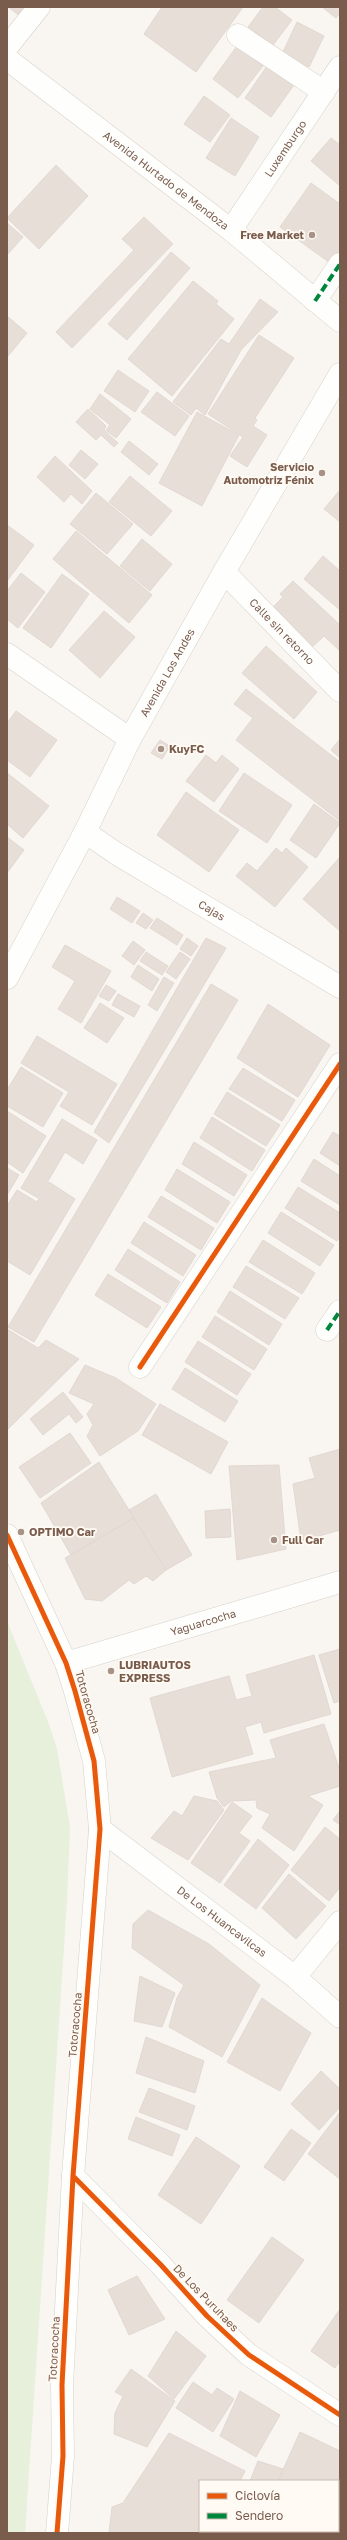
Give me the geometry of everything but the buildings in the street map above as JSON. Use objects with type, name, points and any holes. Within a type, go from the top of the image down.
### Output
[{"type":"street","points":[[7,47],[39,7]]},
{"type":"street","points":[[238,35],[324,92]]},
{"type":"street","name":"Avenida Hurtado de Mendoza","points":[[7,59],[231,230],[340,321]]},
{"type":"street","name":"Luxemburgo","points":[[231,230],[340,67]]},
{"type":"street","points":[[315,301],[340,264]]},
{"type":"street","name":"Avenida Los Andes","points":[[7,978],[84,832],[130,739],[224,572],[340,374]]},
{"type":"street","name":"Calle sin retorno","points":[[224,572],[340,691]]},
{"type":"street","points":[[7,654],[130,739]]},
{"type":"street","name":"Cajas","points":[[84,832],[116,854],[340,987]]},
{"type":"street","points":[[140,1368],[340,1064]]},
{"type":"street","points":[[327,1330],[340,1311]]},
{"type":"street","name":"Totoracocha","points":[[7,1535],[66,1663],[94,1761],[100,1829],[73,2176],[62,2386],[63,2456],[57,2533]]},
{"type":"street","name":"Yaguarcocha","points":[[66,1663],[340,1582]]},
{"type":"street","name":"De Los Huancavilcas","points":[[100,1829],[295,1977],[340,2017]]},
{"type":"street","points":[[295,1977],[340,1922]]},
{"type":"street","name":"De Los Puruhaes","points":[[73,2176],[161,2265],[207,2316],[248,2356],[340,2415]]},
{"type":"green space","points":[[7,1621],[50,1727],[57,1749],[70,1827],[67,1901],[25,2533],[7,2533]]},
{"type":"marked path","points":[[315,301],[340,264]]},
{"type":"marked path","points":[[327,1330],[340,1311]]},
{"type":"cycle path","points":[[140,1367],[340,1064]]},
{"type":"cycle path","points":[[7,1535],[66,1663],[75,1691],[94,1761],[100,1829],[73,2176],[62,2385],[63,2456],[57,2533]]},
{"type":"cycle path","points":[[73,2176],[161,2265],[207,2316],[249,2355],[340,2415]]},
{"type":"place","name":"Free Market","points":[[312,235]]},
{"type":"place","name":"Servicio Automotriz Fénix","points":[[322,473]]},
{"type":"place","name":"KuyFC","points":[[161,749]]},
{"type":"place","name":"OPTIMO Car","points":[[21,1532]]},
{"type":"place","name":"Full Car","points":[[274,1540]]},
{"type":"place","name":"LUBRIAUTOS EXPRESS","points":[[111,1671]]}]
